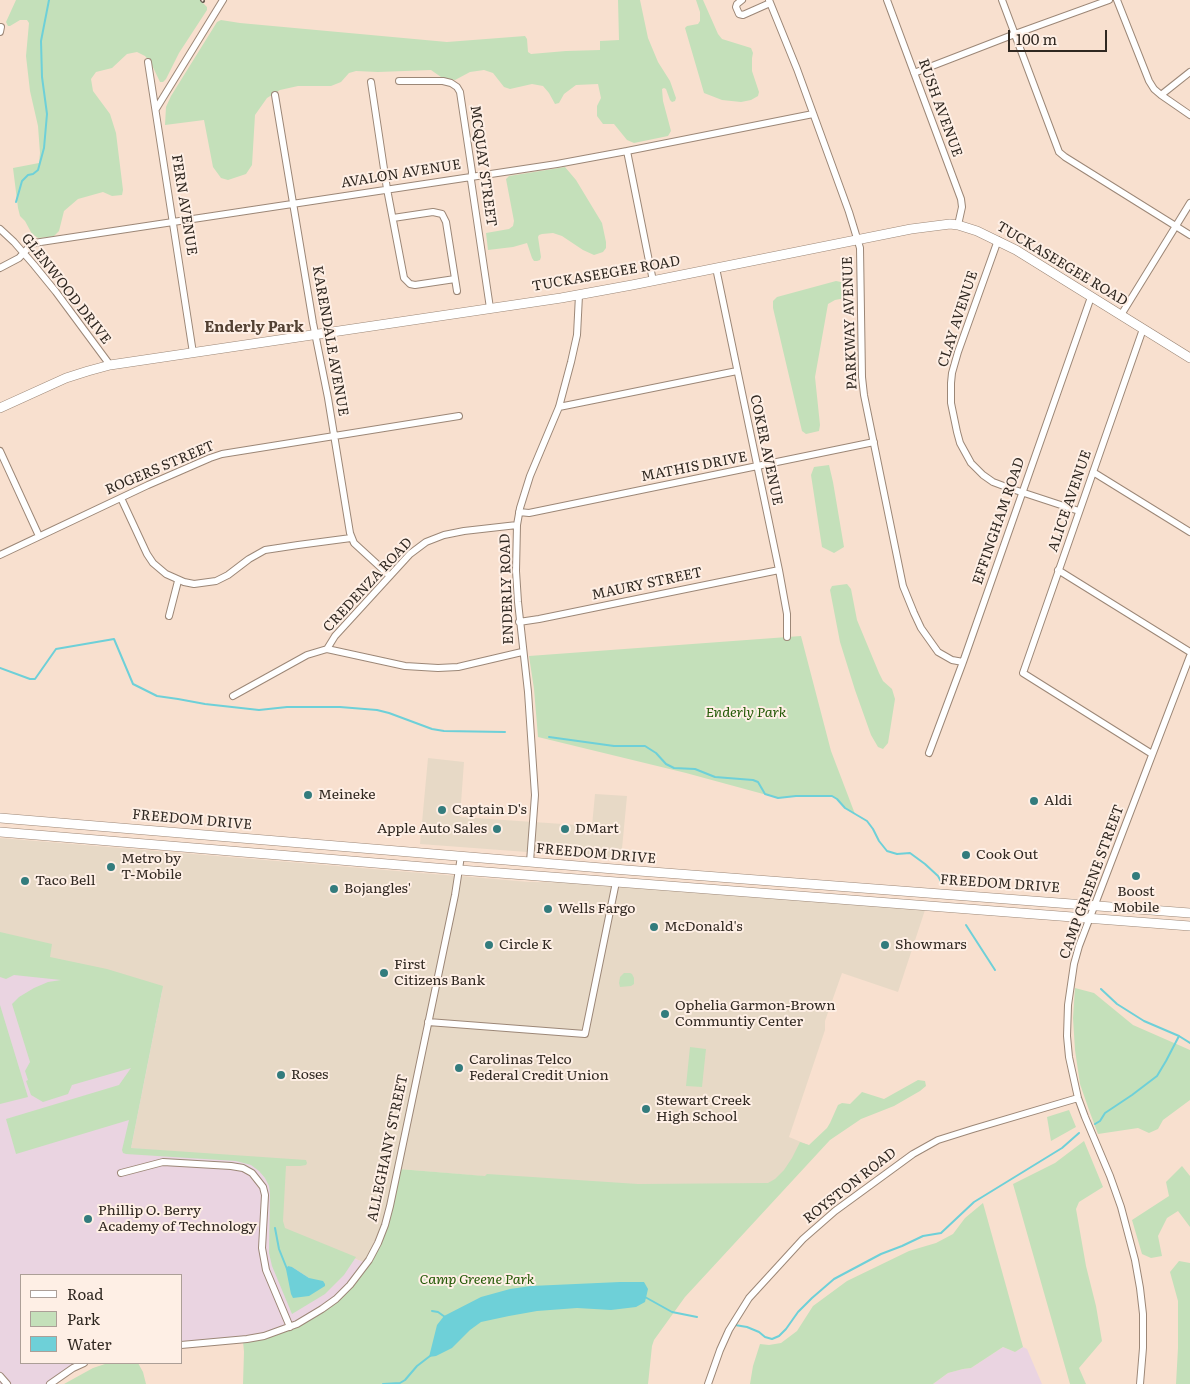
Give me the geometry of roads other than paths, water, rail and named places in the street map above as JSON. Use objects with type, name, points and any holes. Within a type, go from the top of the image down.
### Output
[{"type":"main road","name":"TUCKASEEGEE ROAD","points":[[0,408],[66,378],[110,365],[579,295],[857,239],[941,225],[958,225],[998,240],[1190,358]]},
{"type":"main road","name":"FREEDOM DRIVE","points":[[0,818],[530,862],[1190,912]]},
{"type":"main road","name":"FREEDOM DRIVE","points":[[0,832],[460,870],[1190,926]]},
{"type":"main road","points":[[199,848],[201,834]]},
{"type":"main road","points":[[616,882],[622,874],[668,878],[686,874]]},
{"type":"main road","points":[[810,897],[826,892],[855,894],[860,887]]},
{"type":"street","points":[[156,109],[223,0]]},
{"type":"street","points":[[742,0],[736,7],[738,12],[743,15],[769,1]]},
{"type":"street","name":"RUSH AVENUE","points":[[887,0],[961,199],[962,207],[958,225]]},
{"type":"street","points":[[1002,0],[1059,152],[1064,157],[1190,235]]},
{"type":"street","points":[[914,73],[1109,0]]},
{"type":"street","points":[[1117,0],[1149,81],[1161,95],[1190,115]]},
{"type":"street","name":"PARKWAY AVENUE","points":[[769,1],[797,69],[849,212],[860,252],[862,377],[903,586],[914,613],[928,639],[938,652],[952,660],[963,662]]},
{"type":"street","name":"FERN AVENUE","points":[[148,62],[193,353]]},
{"type":"street","points":[[1161,95],[1190,72]]},
{"type":"street","name":"MCQUAY STREET","points":[[399,81],[443,81],[457,87],[460,92],[490,308]]},
{"type":"street","points":[[372,82],[387,189],[398,242],[402,274],[407,282],[415,285],[454,279]]},
{"type":"street","name":"KARENDALE AVENUE","points":[[275,94],[351,538]]},
{"type":"street","name":"AVALON AVENUE","points":[[0,268],[19,258],[34,243],[557,164],[813,114]]},
{"type":"street","points":[[627,151],[653,281]]},
{"type":"street","points":[[1120,315],[1190,203]]},
{"type":"street","points":[[393,218],[433,212],[442,214],[446,222],[457,291]]},
{"type":"street","name":"GLENWOOD DRIVE","points":[[0,229],[24,253],[56,292],[110,365]]},
{"type":"street","name":"CLAY AVENUE","points":[[998,240],[958,352],[951,383],[951,403],[960,443],[971,463],[993,482],[1079,511]]},
{"type":"street","name":"COKER AVENUE","points":[[716,268],[787,614],[787,638]]},
{"type":"street","name":"ENDERLY ROAD","points":[[530,862],[535,795],[528,692],[522,652],[516,572],[517,525],[530,476],[559,407],[572,362],[577,335],[579,295]]},
{"type":"street","name":"EFFINGHAM ROAD","points":[[929,753],[963,662],[1091,297]]},
{"type":"street","name":"ALICE AVENUE","points":[[1143,328],[1023,673],[1152,754]]},
{"type":"street","points":[[559,407],[737,371]]},
{"type":"street","name":"ROGERS STREET","points":[[0,554],[222,454],[459,416]]},
{"type":"street","name":"MATHIS DRIVE","points":[[519,512],[529,513],[874,442]]},
{"type":"street","points":[[0,451],[39,536]]},
{"type":"street","points":[[1093,472],[1190,532]]},
{"type":"street","points":[[121,498],[146,554],[162,571],[178,581],[194,584],[223,578],[256,554],[265,550],[351,538],[390,576]]},
{"type":"street","name":"CREDENZA ROAD","points":[[327,649],[335,636],[410,554],[434,538],[464,531],[517,525]]},
{"type":"street","name":"MAURY STREET","points":[[520,622],[778,570]]},
{"type":"street","points":[[1058,570],[1190,654]]},
{"type":"street","points":[[168,616],[178,581]]},
{"type":"street","points":[[232,696],[307,655],[327,649],[404,666],[438,668],[458,666],[522,652]]},
{"type":"street","name":"CAMP GREENE STREET","points":[[1140,1384],[1143,1314],[1136,1260],[1112,1184],[1078,1098],[1069,1057],[1067,1036],[1068,1006],[1074,964],[1079,946],[1190,654]]},
{"type":"street","name":"ALLEGHANY STREET","points":[[182,1345],[264,1336],[290,1327],[312,1316],[336,1299],[358,1275],[378,1243],[391,1204],[460,870],[461,856]]},
{"type":"street","points":[[428,1022],[585,1034],[616,882]]},
{"type":"street","name":"ROYSTON ROAD","points":[[708,1384],[729,1330],[749,1298],[803,1239],[835,1211],[913,1154],[938,1140],[1078,1098]]},
{"type":"street","points":[[121,1174],[162,1162],[232,1166],[243,1168],[252,1173],[263,1186],[265,1195],[262,1248],[266,1270],[290,1327]]},
{"type":"street","points":[[50,1384],[82,1364]]},
{"type":"street","points":[[0,1376],[7,1384]]},
{"type":"water","points":[[288,1266],[309,1278],[323,1281],[325,1286],[309,1296],[293,1298],[286,1269]]},
{"type":"water","points":[[644,1282],[648,1289],[645,1302],[636,1307],[611,1310],[577,1308],[537,1311],[481,1322],[452,1348],[436,1356],[429,1357],[437,1325],[444,1316],[481,1297],[510,1289],[531,1286]]},
{"type":"waterway","points":[[16,202],[22,181],[28,175],[38,170],[44,148],[47,114],[42,77],[41,41],[49,0]]},
{"type":"waterway","points":[[0,668],[35,679],[56,649],[114,639],[133,684],[157,696],[259,710],[287,707],[340,707],[377,710],[432,729],[444,731],[505,732]]},
{"type":"waterway","points":[[549,737],[614,746],[645,746],[656,753],[666,764],[674,768],[695,769],[715,777],[753,780],[758,782],[765,794],[778,798],[832,796],[845,808],[867,821],[887,851],[897,854],[910,853],[938,876],[943,885]]},
{"type":"waterway","points":[[966,925],[995,970]]},
{"type":"waterway","points":[[1101,989],[1117,1004],[1144,1021],[1179,1036],[1190,1043]]},
{"type":"waterway","points":[[1095,1124],[1100,1121],[1105,1113],[1157,1076],[1179,1036]]},
{"type":"waterway","points":[[735,1325],[747,1327],[772,1339],[779,1336],[798,1312],[834,1279],[881,1254],[923,1236],[941,1233],[974,1202],[1062,1148],[1079,1133]]},
{"type":"waterway","points":[[275,1228],[279,1249],[287,1269]]},
{"type":"waterway","points":[[645,1297],[672,1312],[697,1317]]},
{"type":"waterway","points":[[432,1311],[438,1312],[445,1317]]},
{"type":"waterway","points":[[383,1384],[400,1383],[430,1356]]},
{"type":"place","name":"Meineke","points":[[308,795]]},
{"type":"place","name":"Aldi","points":[[1034,801]]},
{"type":"place","name":"Captain D's","points":[[442,810]]},
{"type":"place","name":"Apple Auto Sales","points":[[497,829]]},
{"type":"place","name":"DMart","points":[[565,829]]},
{"type":"place","name":"Cook Out","points":[[966,855]]},
{"type":"place","name":"Metro by T-Mobile","points":[[111,867]]},
{"type":"place","name":"Boost Mobile","points":[[1136,876]]},
{"type":"place","name":"Taco Bell","points":[[25,881]]},
{"type":"place","name":"Bojangles'","points":[[334,889]]},
{"type":"place","name":"Wells Fargo","points":[[548,909]]},
{"type":"place","name":"McDonald's","points":[[654,927]]},
{"type":"place","name":"Circle K","points":[[489,945]]},
{"type":"place","name":"Showmars","points":[[885,945]]},
{"type":"place","name":"First Citizens Bank","points":[[384,973]]},
{"type":"place","name":"Ophelia Garmon-Brown Communtiy Center","points":[[665,1014]]},
{"type":"place","name":"Carolinas Telco Federal Credit Union","points":[[459,1068]]},
{"type":"place","name":"Roses","points":[[281,1075]]},
{"type":"place","name":"Stewart Creek High School","points":[[646,1109]]},
{"type":"place","name":"Phillip O. Berry Academy of Technology","points":[[88,1219]]},
{"type":"district","name":"Enderly Park","points":[[254,328]]},
{"type":"park label","name":"Camp Greene Park","points":[[477,1280]]}]
